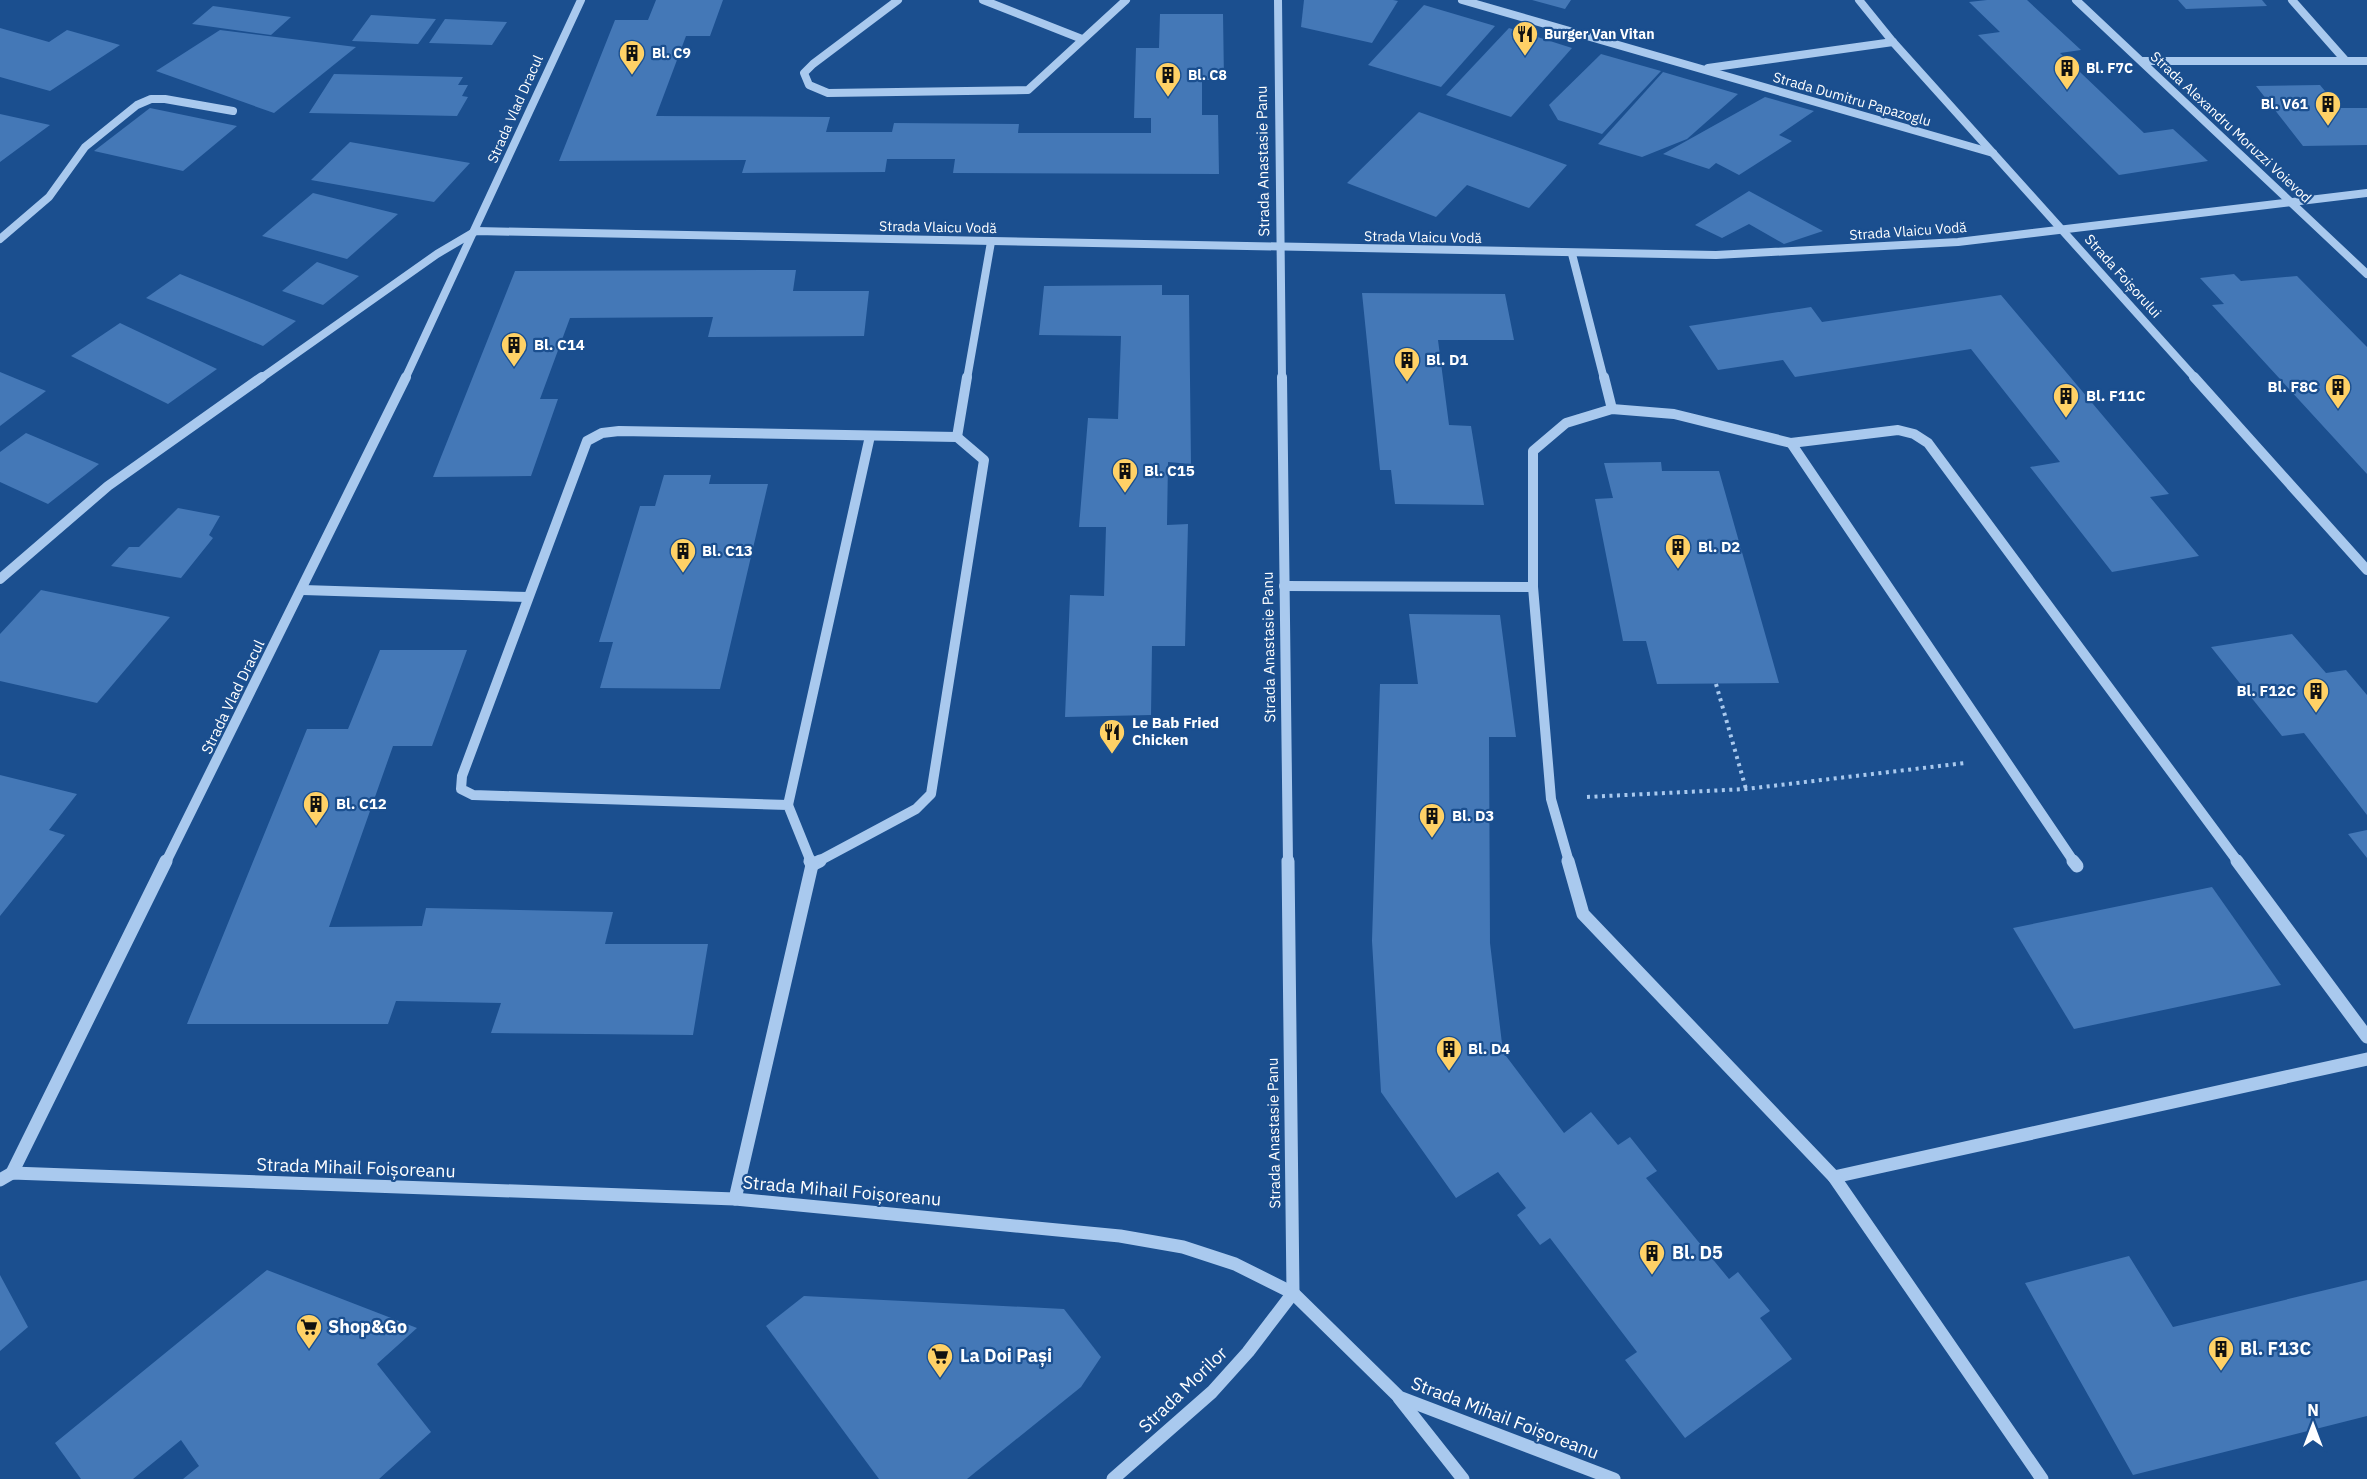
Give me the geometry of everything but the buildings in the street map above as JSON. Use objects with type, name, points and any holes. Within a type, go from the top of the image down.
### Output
[{"type":"street","name":"Strada Vlad Dracul","points":[[12,1173],[303,590],[476,231],[581,0]]},
{"type":"street","points":[[898,0],[813,64],[804,74],[806,82],[813,89],[828,93],[1020,92],[1028,90],[1126,0]]},
{"type":"street","points":[[983,0],[1082,39]]},
{"type":"street","name":"Strada Anastasie Panu","points":[[1278,0],[1293,1293]]},
{"type":"street","name":"Strada Dumitru Papazoglu","points":[[1462,0],[1705,68],[1993,153]]},
{"type":"street","name":"Strada Foișorului","points":[[1859,0],[1893,42],[2367,570]]},
{"type":"street","name":"Strada Alexandru Moruzzi Voievod","points":[[2076,0],[2367,274]]},
{"type":"street","points":[[2292,0],[2345,60]]},
{"type":"street","name":"Strada Dumitru Papazoglu","points":[[1705,68],[1893,42]]},
{"type":"street","points":[[2142,61],[2367,61]]},
{"type":"street","points":[[0,239],[49,197],[85,147],[137,105],[151,99],[165,99],[233,111]]},
{"type":"street","name":"Strada Vlaicu Vodă","points":[[476,231],[1572,254],[1802,252],[1905,246],[2289,200],[2367,193]]},
{"type":"street","points":[[0,579],[108,486],[437,254],[476,231]]},
{"type":"street","points":[[957,437],[991,242]]},
{"type":"street","points":[[1572,254],[1612,409]]},
{"type":"street","points":[[2042,1479],[1834,1177],[1583,914],[1551,799],[1533,587],[1533,451],[1566,423],[1612,409],[1674,414],[1791,443],[1898,430],[1914,434],[1928,444],[2367,1037]]},
{"type":"street","points":[[788,805],[473,795],[461,789],[462,776],[587,441],[602,434],[619,431],[957,437],[984,460],[931,794],[916,809],[812,866]]},
{"type":"street","points":[[735,1199],[812,866],[788,805],[870,436]]},
{"type":"street","points":[[1791,443],[2002,759],[2077,866]]},
{"type":"street","points":[[1284,586],[1533,587]]},
{"type":"street","points":[[303,590],[528,597]]},
{"type":"street","points":[[1834,1177],[2078,1121],[2363,1062],[2367,1059]]},
{"type":"street","points":[[0,1180],[12,1173]]},
{"type":"street","name":"Strada Mihail Foișoreanu","points":[[12,1173],[735,1199],[1120,1236],[1183,1247],[1234,1264],[1293,1293],[1399,1397],[1614,1479]]},
{"type":"street","name":"Strada Morilor","points":[[1113,1479],[1212,1392],[1248,1352],[1293,1293]]},
{"type":"street","points":[[1399,1397],[1463,1479]]},
{"type":"path","points":[[1716,684],[1746,789]]},
{"type":"path","points":[[1551,799],[1746,789],[2002,759]]},
{"type":"place","name":"Burger Van Vitan","points":[[1525,57]]},
{"type":"place","name":"Bl. C9","points":[[632,76]]},
{"type":"place","name":"Bl. F7C","points":[[2067,91]]},
{"type":"place","name":"Bl. C8","points":[[1168,98]]},
{"type":"place","name":"Bl. V61","points":[[2328,127]]},
{"type":"place","name":"Bl. C14","points":[[514,368]]},
{"type":"place","name":"Bl. D1","points":[[1407,383]]},
{"type":"place","name":"Bl. F8C","points":[[2338,410]]},
{"type":"place","name":"Bl. F11C","points":[[2066,419]]},
{"type":"place","name":"Bl. C15","points":[[1125,494]]},
{"type":"place","name":"Bl. D2","points":[[1678,570]]},
{"type":"place","name":"Bl. C13","points":[[683,574]]},
{"type":"place","name":"Bl. F12C","points":[[2316,714]]},
{"type":"place","name":"Le Bab Fried Chicken","points":[[1112,755]]},
{"type":"place","name":"Bl. C12","points":[[316,827]]},
{"type":"place","name":"Bl. D3","points":[[1432,839]]},
{"type":"place","name":"Bl. D4","points":[[1449,1072]]},
{"type":"place","name":"Bl. D5","points":[[1652,1276]]},
{"type":"place","name":"Shop&Go","points":[[309,1350]]},
{"type":"place","name":"Bl. F13C","points":[[2221,1372]]},
{"type":"place","name":"La Doi Pași","points":[[940,1379]]}]
